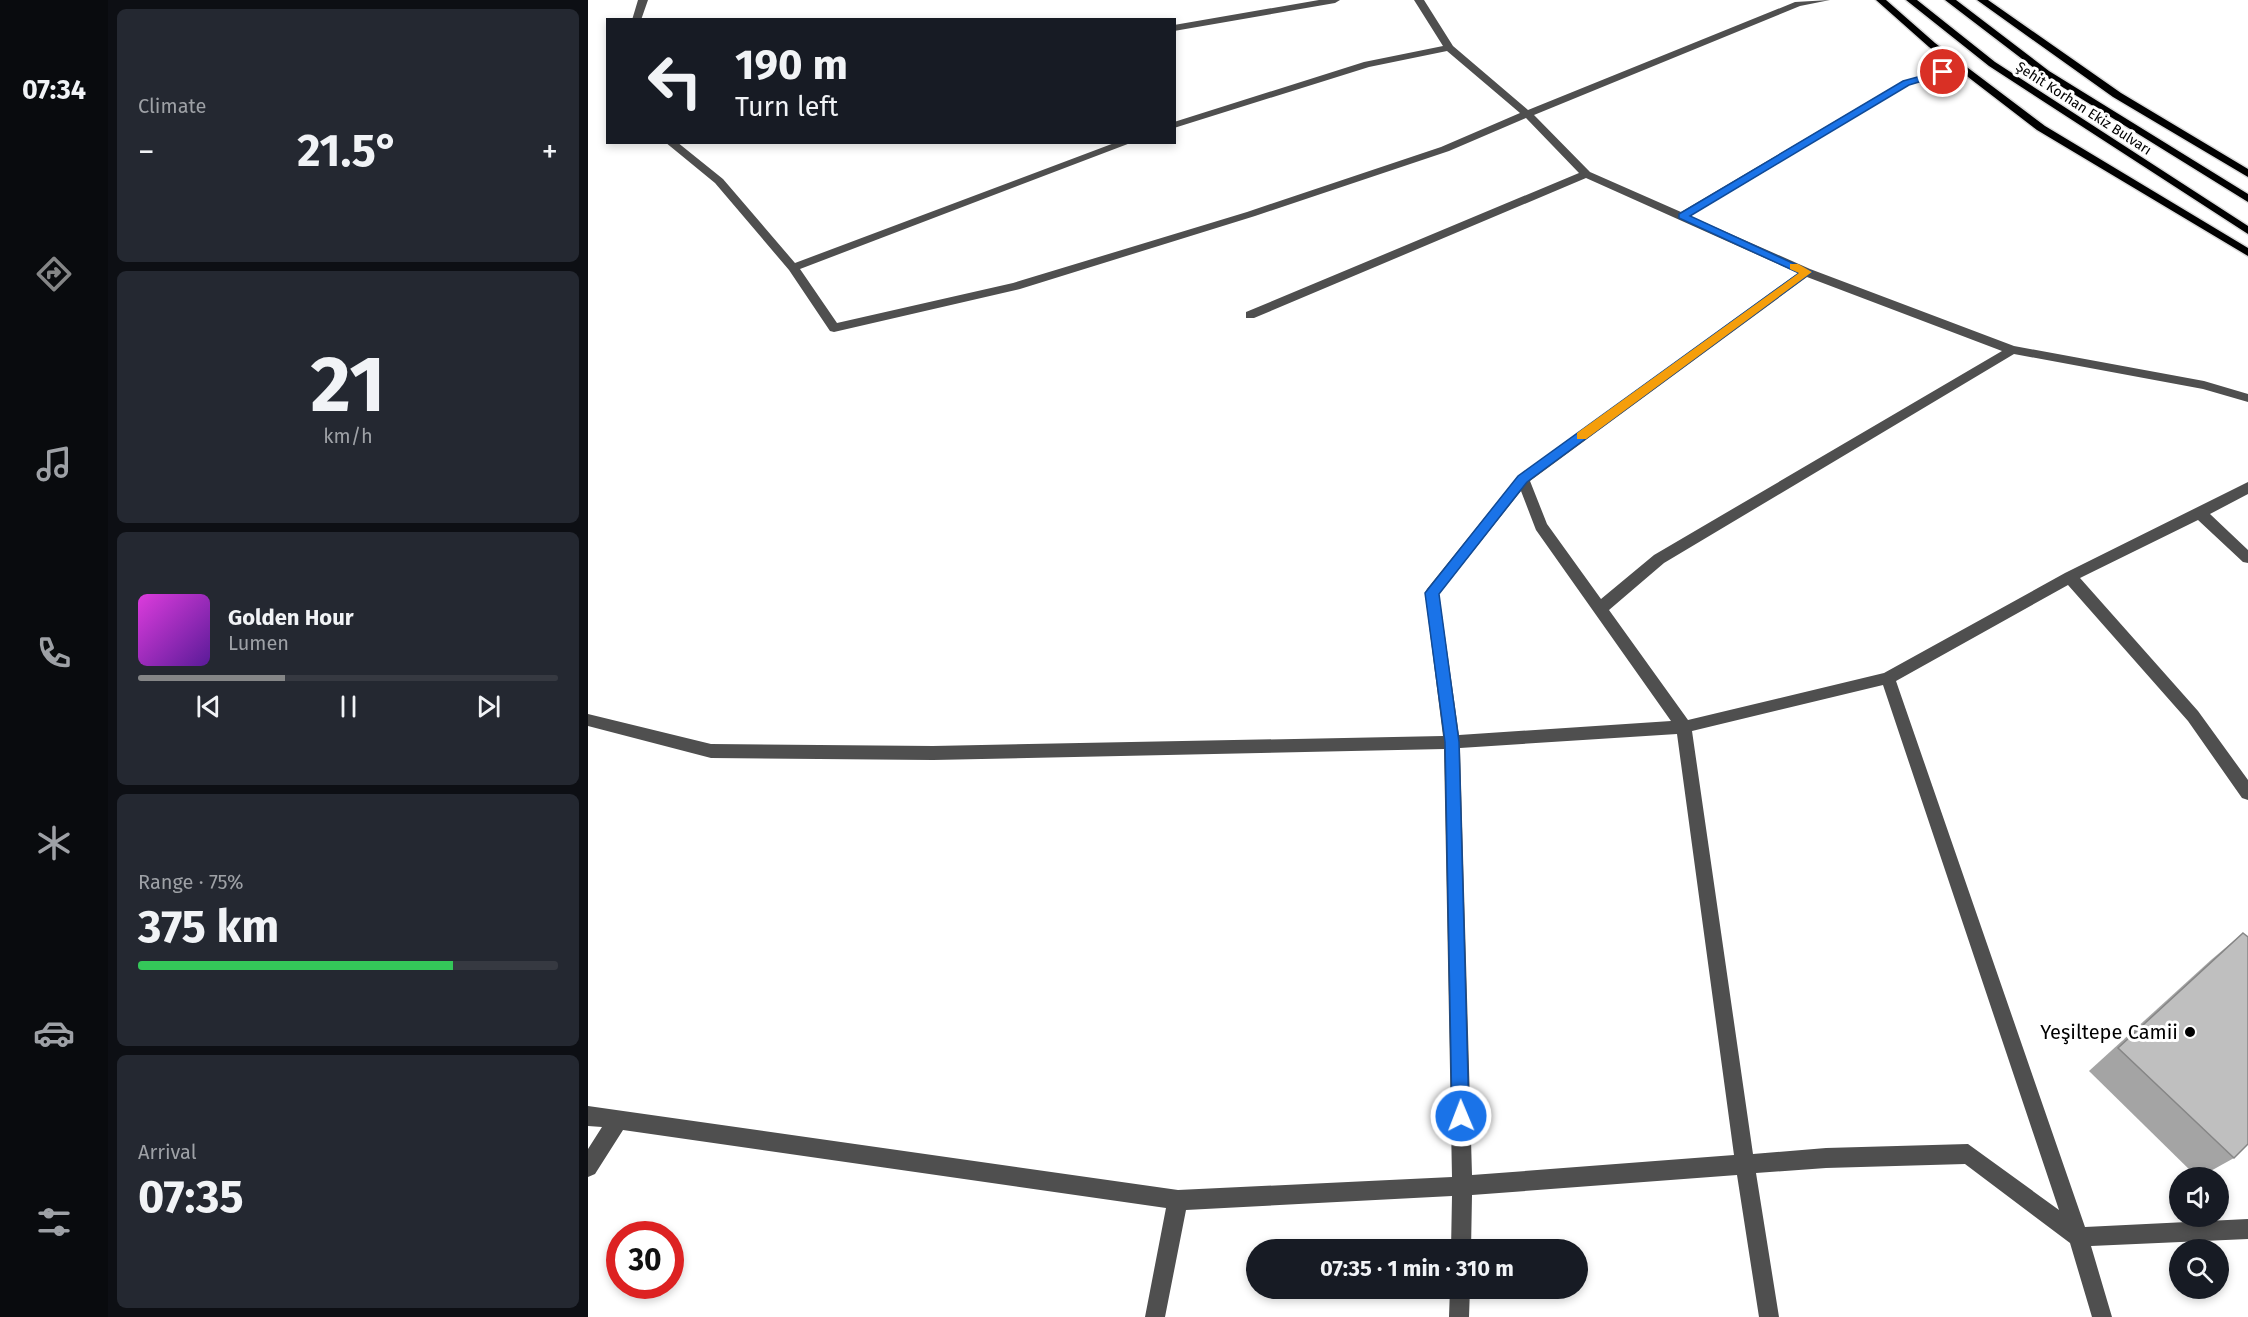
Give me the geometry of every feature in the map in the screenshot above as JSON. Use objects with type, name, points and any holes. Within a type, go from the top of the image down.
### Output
[{"type":"main road","points":[[1881,0],[1932,45],[2042,128],[2248,253]]},
{"type":"main road","name":"Şehit Korhan Ekiz Bulvarı","points":[[1911,0],[1992,64],[2248,231]]},
{"type":"main road","name":"Şehit Korhan Ekiz Bulvarı","points":[[1950,0],[2046,74],[2248,199]]},
{"type":"main road","points":[[1982,0],[2108,88],[2248,174]]},
{"type":"street","points":[[637,18],[643,0]]},
{"type":"street","points":[[1176,28],[1335,0]]},
{"type":"street","points":[[1419,0],[1449,48],[1527,114],[1586,174],[1806,272],[2012,350],[2204,385],[2248,398]]},
{"type":"street","points":[[673,144],[719,181],[793,268],[834,328],[1016,286],[1240,218],[1445,149],[1798,4],[1825,0]]},
{"type":"street","points":[[1176,124],[1367,64],[1449,48]]},
{"type":"street","points":[[1682,216],[1906,83],[1961,67]]},
{"type":"street","points":[[793,268],[1123,144]]},
{"type":"street","points":[[1250,315],[1586,174]]},
{"type":"street","points":[[1461,1239],[1462,1186],[1452,742],[1432,593],[1522,479],[1806,272]]},
{"type":"street","points":[[1601,608],[1659,559],[2012,350]]},
{"type":"street","points":[[1522,479],[1541,526],[1684,727],[1769,1317]]},
{"type":"street","points":[[588,720],[711,751],[933,753],[1452,742],[1684,727],[1888,678],[2070,577],[2248,487]]},
{"type":"street","points":[[2200,513],[2248,558]]},
{"type":"street","points":[[2070,577],[2193,716],[2248,794]]},
{"type":"street","points":[[1888,678],[2078,1237],[2102,1317]]},
{"type":"street","points":[[588,1116],[1178,1200],[1462,1186],[1745,1163],[1968,1154],[2078,1237],[2248,1229]]},
{"type":"street","points":[[588,1167],[618,1120]]},
{"type":"street","points":[[1155,1317],[1178,1200]]},
{"type":"street","points":[[1459,1317],[1460,1299]]},
{"type":"building","name":"Yeşiltepe Camii","points":[[2243,933],[2248,937],[2248,1144],[2234,1158],[2118,1048]]},
{"type":"slow traffic","points":[[1582,436],[1806,272],[1794,267]]},
{"type":"place","name":"Yeşiltepe Camii","points":[[2190,1032]]},
{"type":"route","points":[[1461,1116],[1452,742],[1432,593],[1522,479],[1806,272],[1682,216],[1906,83],[1943,72]]}]
